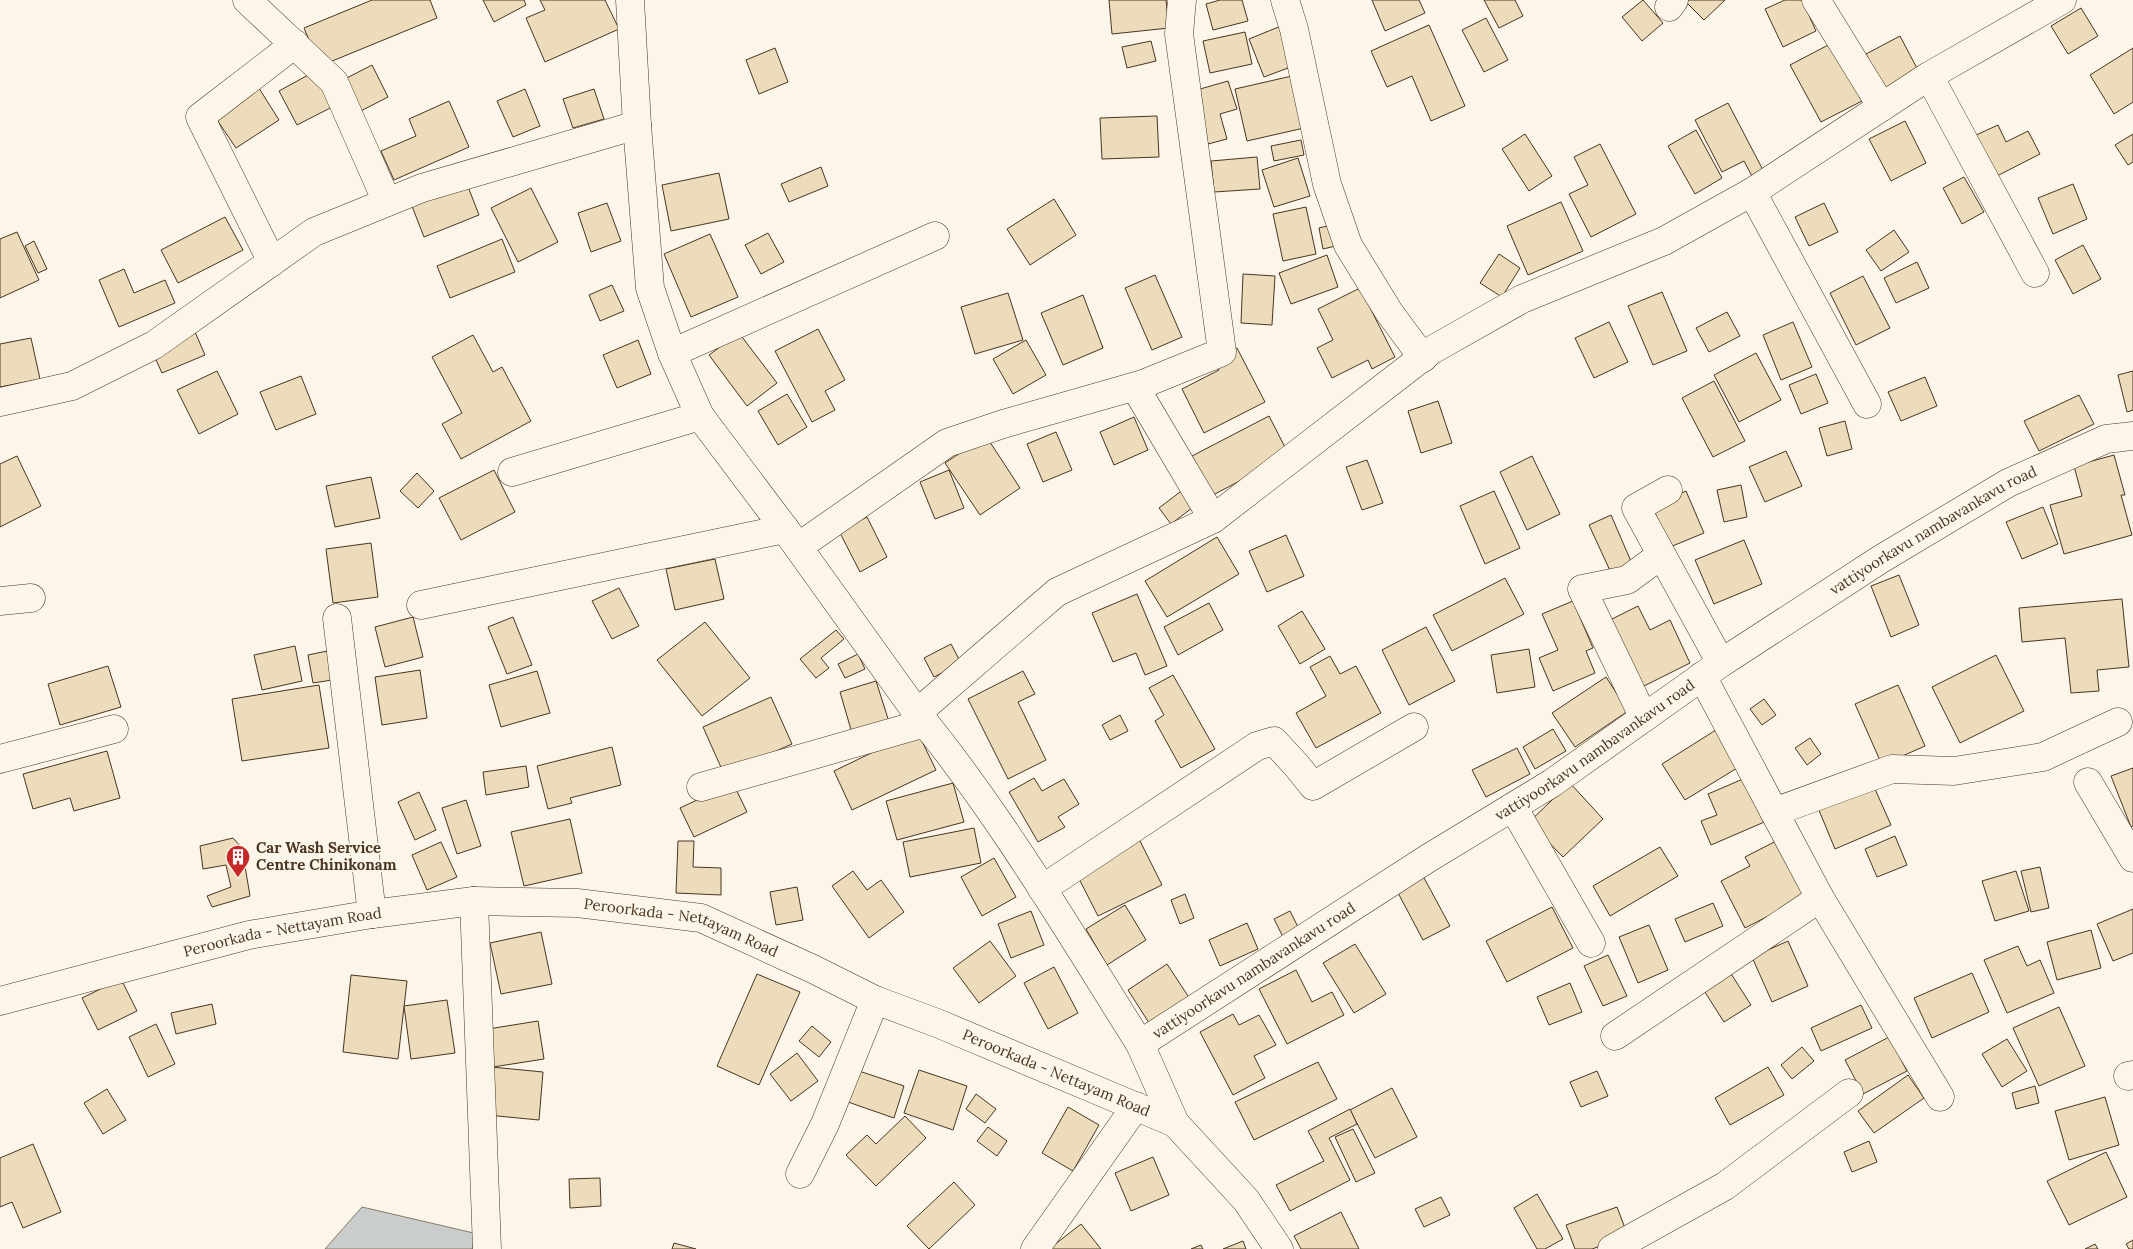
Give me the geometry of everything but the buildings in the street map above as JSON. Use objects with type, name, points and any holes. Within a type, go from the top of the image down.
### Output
[{"type":"street","points":[[247,0],[334,82],[387,202]]},
{"type":"street","points":[[630,0],[637,124],[650,288],[672,353],[700,416],[991,813],[1042,889],[1140,1044]]},
{"type":"street","points":[[420,605],[791,538],[946,443],[1003,424],[1135,387],[1222,352],[1179,34],[1182,0]]},
{"type":"street","points":[[1285,0],[1294,29],[1327,184],[1348,245],[1389,312],[1423,358]]},
{"type":"street","points":[[1816,0],[1882,107]]},
{"type":"street","points":[[701,787],[921,718],[1057,592],[1213,519],[1432,350],[1522,299],[1664,241],[1752,192],[1929,76],[2062,0]]},
{"type":"street","points":[[272,262],[200,117],[295,44]]},
{"type":"street","points":[[1929,76],[2035,273]]},
{"type":"street","points":[[0,402],[72,386],[154,345],[314,232],[422,188],[637,124]]},
{"type":"street","points":[[1752,192],[1867,404]]},
{"type":"street","points":[[672,353],[935,236]]},
{"type":"street","points":[[1135,387],[1213,519]]},
{"type":"street","points":[[512,472],[700,416]]},
{"type":"street","name":"vattiyoorkavu nambavankavu road","points":[[1175,1123],[1140,1044],[1427,859],[1552,783],[1712,670],[1881,559],[2008,483],[2106,439],[2133,436]]},
{"type":"street","points":[[1668,490],[1636,508],[1661,555],[1774,812],[1820,898],[1940,1097]]},
{"type":"street","points":[[1644,718],[1582,590],[1627,580],[1661,555]]},
{"type":"street","points":[[0,601],[31,598]]},
{"type":"street","points":[[337,618],[372,914]]},
{"type":"street","points":[[1774,812],[1892,769],[1954,771],[2043,757],[2118,722]]},
{"type":"street","points":[[1042,889],[1257,746],[1274,741],[1298,766],[1313,786],[1414,727]]},
{"type":"street","points":[[0,759],[114,728]]},
{"type":"street","points":[[2088,782],[2133,858]]},
{"type":"street","points":[[1513,807],[1591,943]]},
{"type":"street","points":[[1616,1036],[1820,898]]},
{"type":"street","points":[[474,901],[487,1249]]},
{"type":"street","name":"Peroorkada - Nettayam Road","points":[[0,1001],[249,935],[372,914],[474,901],[577,903],[701,918],[813,969],[875,1000],[937,1023],[1175,1123],[1246,1200],[1279,1249]]},
{"type":"street","points":[[800,1174],[825,1124],[875,1000]]},
{"type":"street","points":[[1612,1249],[1725,1186],[1849,1093]]},
{"type":"street","points":[[1035,1249],[1136,1106]]},
{"type":"shaded area","points":[[362,1207],[478,1234],[472,1249],[325,1249]]},
{"type":"place","name":"Car Wash Service Centre Chinikonam","points":[[238,878]]}]
